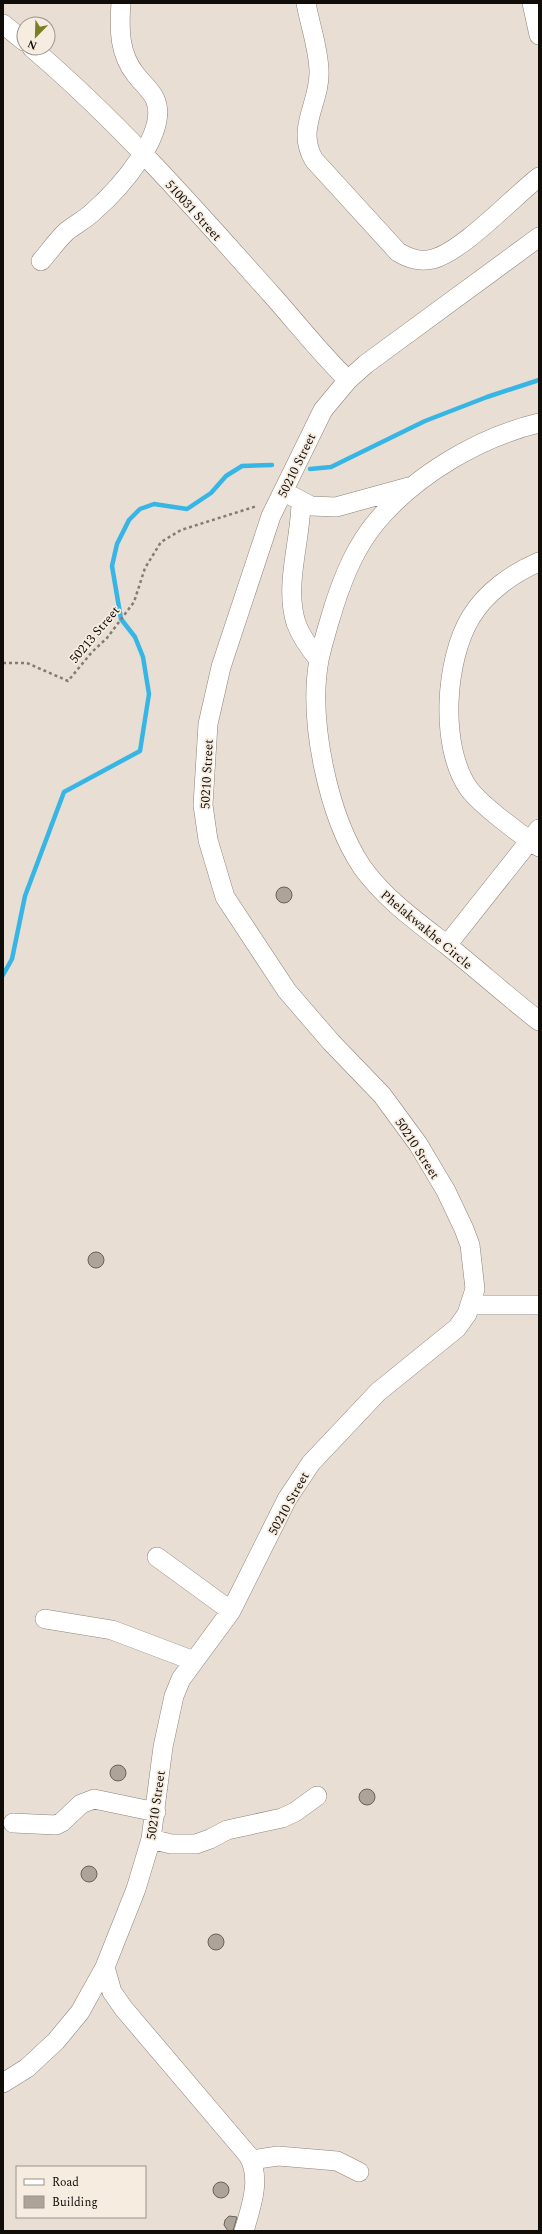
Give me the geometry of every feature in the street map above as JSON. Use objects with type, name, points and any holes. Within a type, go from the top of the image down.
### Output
[{"type":"street","points":[[42,261],[67,232],[102,204],[134,168],[143,154],[154,128],[158,106],[154,97],[129,66],[123,53],[120,37],[121,3]]},
{"type":"street","points":[[306,3],[318,54],[319,71],[319,82],[307,132],[309,150],[314,160],[398,252],[414,260],[434,259],[443,255],[468,238],[539,177]]},
{"type":"street","points":[[532,3],[539,35]]},
{"type":"street","points":[[3,24],[16,35]]},
{"type":"street","name":"510031 Street","points":[[41,56],[69,80],[143,154],[272,296],[323,356],[348,380]]},
{"type":"street","name":"50210 Street","points":[[3,2083],[27,2068],[56,2041],[80,2012],[105,1967],[136,1889],[151,1839],[156,1812],[163,1747],[174,1696],[181,1679],[231,1612],[287,1499],[311,1463],[378,1392],[457,1328],[471,1305],[475,1289],[470,1245],[446,1191],[418,1144],[382,1095],[331,1042],[292,996],[256,946],[226,897],[208,840],[203,806],[208,724],[221,667],[271,516],[323,410],[348,380],[372,359],[539,237]]},
{"type":"street","name":"Phelakwakhe Circle","points":[[539,423],[505,433],[475,447],[416,485],[377,521],[350,562],[340,588],[319,660],[317,719],[320,749],[327,783],[350,845],[362,866],[391,900],[539,1022]]},
{"type":"street","points":[[281,495],[321,508],[336,507],[416,485]]},
{"type":"street","points":[[301,501],[301,519],[292,583],[292,600],[296,623],[305,642],[319,660]]},
{"type":"street","points":[[447,945],[536,839],[479,799],[462,778],[455,757],[450,730],[449,694],[454,658],[463,631],[472,616],[508,579],[539,562]]},
{"type":"street","points":[[471,1305],[539,1305]]},
{"type":"street","points":[[157,1557],[231,1612]]},
{"type":"street","points":[[45,1619],[112,1630],[194,1661]]},
{"type":"street","points":[[151,1839],[171,1844],[196,1844],[234,1828],[282,1818],[295,1812],[317,1796]]},
{"type":"street","points":[[13,1824],[56,1825],[62,1822],[81,1804],[94,1799],[156,1812]]},
{"type":"street","points":[[105,1967],[112,1992],[124,2009],[251,2160],[255,2172],[255,2186],[244,2231]]},
{"type":"street","points":[[251,2160],[278,2156],[337,2161],[359,2172]]},
{"type":"path","name":"50213 Street","points":[[3,663],[27,663],[68,681],[92,652],[107,638],[134,602],[145,568],[160,542],[181,530],[281,495]]},
{"type":"building","points":[[284,887],[290,889],[292,895],[290,901],[284,903],[278,901],[276,895],[278,889]]},
{"type":"building","points":[[96,1252],[102,1254],[104,1260],[102,1266],[96,1268],[90,1266],[88,1260],[90,1254]]},
{"type":"building","points":[[118,1765],[124,1767],[126,1773],[124,1779],[118,1781],[112,1779],[110,1773],[112,1767]]},
{"type":"building","points":[[367,1789],[373,1791],[375,1797],[373,1803],[367,1805],[361,1803],[359,1797],[361,1791]]},
{"type":"building","points":[[89,1866],[95,1868],[97,1874],[95,1880],[89,1882],[83,1880],[81,1874],[83,1868]]},
{"type":"building","points":[[216,1934],[222,1936],[224,1942],[222,1948],[216,1950],[210,1948],[208,1942],[210,1936]]},
{"type":"building","points":[[221,2182],[227,2184],[229,2190],[227,2196],[221,2198],[215,2196],[213,2190],[215,2184]]},
{"type":"building","points":[[229,2216],[237,2217],[233,2231],[228,2231],[224,2225],[225,2220]]},
{"type":"waterway","points":[[310,469],[331,467],[425,421],[487,397],[539,380]]},
{"type":"waterway","points":[[3,975],[12,959],[25,896],[64,792],[140,751],[149,694],[143,657],[135,637],[121,619],[112,566],[117,544],[129,520],[140,509],[154,504],[187,509],[211,493],[226,476],[242,466],[272,465]]}]
